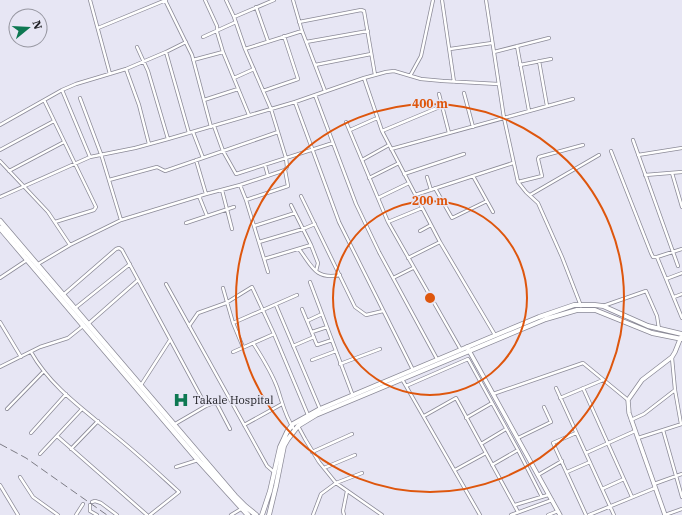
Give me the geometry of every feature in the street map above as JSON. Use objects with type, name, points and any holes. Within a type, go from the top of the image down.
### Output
[{"type":"main road","points":[[0,221],[63,295],[85,325],[198,460],[248,515]]},
{"type":"main road","points":[[0,228],[174,424],[235,496],[256,515]]},
{"type":"main road","points":[[262,515],[270,491],[280,446],[291,425],[320,409],[415,374],[495,336],[556,310],[581,304],[603,306],[637,322],[681,337]]},
{"type":"main road","points":[[468,349],[546,319],[581,309],[599,311],[652,333],[681,337]]},
{"type":"main road","points":[[269,515],[284,446],[290,434],[296,428],[316,415],[413,369],[437,359],[462,352]]},
{"type":"street","points":[[90,0],[110,74]]},
{"type":"street","points":[[98,28],[166,0],[193,60],[212,126],[223,151],[236,174],[333,143]]},
{"type":"street","points":[[205,0],[217,26],[217,32],[223,52],[249,115]]},
{"type":"street","points":[[226,0],[271,109],[286,158],[287,167],[285,170],[288,186],[246,200]]},
{"type":"street","points":[[234,17],[274,0]]},
{"type":"street","points":[[293,0],[302,31],[325,91]]},
{"type":"street","points":[[410,76],[421,56],[433,0]]},
{"type":"street","points":[[442,0],[454,82]]},
{"type":"street","points":[[486,0],[498,84],[518,182],[522,188],[538,203],[581,304],[581,309]]},
{"type":"street","points":[[256,7],[268,41]]},
{"type":"street","points":[[299,22],[361,10],[365,12],[375,75]]},
{"type":"street","points":[[203,37],[217,32],[236,22]]},
{"type":"street","points":[[245,49],[302,31]]},
{"type":"street","points":[[306,42],[368,31]]},
{"type":"street","points":[[263,91],[298,79],[284,36]]},
{"type":"street","points":[[494,52],[549,38]]},
{"type":"street","points":[[0,125],[62,90],[76,84],[126,69],[186,42]]},
{"type":"street","points":[[450,49],[492,43]]},
{"type":"street","points":[[517,46],[528,111]]},
{"type":"street","points":[[137,47],[148,71],[168,139]]},
{"type":"street","points":[[166,52],[191,133],[203,158]]},
{"type":"street","points":[[193,60],[223,52]]},
{"type":"street","points":[[314,65],[371,54]]},
{"type":"street","points":[[520,65],[551,59]]},
{"type":"street","points":[[539,61],[547,106]]},
{"type":"street","points":[[126,69],[139,105],[149,144]]},
{"type":"street","points":[[234,78],[254,70]]},
{"type":"street","points":[[0,197],[90,157],[191,133],[295,102],[375,75],[394,71],[420,79],[498,84]]},
{"type":"street","points":[[364,78],[382,131],[391,149],[440,242],[495,336]]},
{"type":"street","points":[[204,100],[238,88]]},
{"type":"street","points":[[62,90],[90,157]]},
{"type":"street","points":[[464,93],[473,126]]},
{"type":"street","points":[[439,94],[449,133]]},
{"type":"street","points":[[315,95],[356,204],[378,252],[437,359]]},
{"type":"street","points":[[80,98],[101,154],[121,220]]},
{"type":"street","points":[[391,149],[573,99]]},
{"type":"street","points":[[44,100],[96,207],[94,210],[55,222]]},
{"type":"street","points":[[295,102],[339,222],[415,374]]},
{"type":"street","points":[[382,131],[442,106]]},
{"type":"street","points":[[350,130],[378,118]]},
{"type":"street","points":[[0,150],[54,121]]},
{"type":"street","points":[[346,122],[388,222],[462,352]]},
{"type":"street","points":[[109,180],[157,167],[165,171],[278,132]]},
{"type":"street","points":[[633,140],[678,266]]},
{"type":"street","points":[[9,170],[64,142]]},
{"type":"street","points":[[362,160],[389,145]]},
{"type":"street","points":[[518,182],[542,176],[538,159],[539,157],[583,145]]},
{"type":"street","points":[[638,155],[682,148]]},
{"type":"street","points":[[611,151],[653,257],[682,249]]},
{"type":"street","points":[[404,174],[464,154]]},
{"type":"street","points":[[530,195],[598,155]]},
{"type":"street","points":[[196,160],[206,194]]},
{"type":"street","points":[[0,161],[48,212],[70,245]]},
{"type":"street","points":[[369,178],[399,163]]},
{"type":"street","points":[[415,195],[514,164]]},
{"type":"street","points":[[265,165],[268,176]]},
{"type":"street","points":[[37,265],[70,245],[121,220],[206,194],[240,186],[285,170]]},
{"type":"street","points":[[645,175],[682,172]]},
{"type":"street","points":[[672,173],[682,207]]},
{"type":"street","points":[[473,176],[493,212]]},
{"type":"street","points":[[427,177],[431,190]]},
{"type":"street","points":[[378,198],[409,183]]},
{"type":"street","points":[[240,186],[246,200],[268,272]]},
{"type":"street","points":[[435,188],[452,218],[487,201]]},
{"type":"street","points":[[222,190],[232,229]]},
{"type":"street","points":[[199,196],[207,216]]},
{"type":"street","points":[[302,196],[355,307],[366,315],[383,311]]},
{"type":"street","points":[[291,205],[318,262],[316,271]]},
{"type":"street","points":[[186,223],[234,207]]},
{"type":"street","points":[[388,222],[422,208]]},
{"type":"street","points":[[254,226],[295,214]]},
{"type":"street","points":[[259,242],[315,224]]},
{"type":"street","points":[[420,231],[431,225]]},
{"type":"street","points":[[408,258],[440,242]]},
{"type":"street","points":[[264,258],[311,245]]},
{"type":"street","points":[[63,295],[116,249],[119,248],[122,250],[206,406]]},
{"type":"street","points":[[299,249],[318,274],[329,277],[340,275]]},
{"type":"street","points":[[657,257],[682,318]]},
{"type":"street","points":[[0,278],[27,260]]},
{"type":"street","points":[[74,309],[130,264]]},
{"type":"street","points":[[393,278],[414,268]]},
{"type":"street","points":[[666,279],[682,273]]},
{"type":"street","points":[[0,367],[40,347],[68,338],[138,280]]},
{"type":"street","points":[[310,282],[353,397]]},
{"type":"street","points":[[166,284],[267,466],[274,472]]},
{"type":"street","points":[[223,288],[226,303],[242,347]]},
{"type":"street","points":[[189,326],[198,313],[226,303],[252,288],[274,334],[308,415]]},
{"type":"street","points":[[603,306],[646,291],[657,316],[659,329]]},
{"type":"street","points":[[674,297],[682,294]]},
{"type":"street","points":[[233,323],[297,296]]},
{"type":"street","points":[[276,305],[320,409]]},
{"type":"street","points":[[302,309],[317,345],[332,340]]},
{"type":"street","points":[[307,321],[322,314]]},
{"type":"street","points":[[0,322],[21,357]]},
{"type":"street","points":[[312,332],[327,327]]},
{"type":"street","points":[[233,352],[274,334]]},
{"type":"street","points":[[293,346],[314,337]]},
{"type":"street","points":[[681,337],[672,357],[642,380],[632,392],[628,400],[631,420],[665,515],[682,509]]},
{"type":"street","points":[[140,386],[170,340]]},
{"type":"street","points":[[253,343],[261,355],[276,386],[291,425],[296,428],[336,483],[382,515]]},
{"type":"street","points":[[340,364],[380,349]]},
{"type":"street","points":[[468,349],[559,513],[548,515]]},
{"type":"street","points":[[312,360],[336,351]]},
{"type":"street","points":[[31,352],[44,371],[66,394],[179,492],[148,515],[57,436]]},
{"type":"street","points":[[638,438],[681,424],[675,390],[672,357]]},
{"type":"street","points":[[406,386],[468,359],[507,429],[542,497]]},
{"type":"street","points":[[493,394],[583,363],[628,400]]},
{"type":"street","points":[[7,409],[44,371]]},
{"type":"street","points":[[402,379],[480,515]]},
{"type":"street","points":[[560,398],[603,380]]},
{"type":"street","points":[[556,388],[614,515]]},
{"type":"street","points":[[583,388],[632,497]]},
{"type":"street","points":[[631,420],[644,414],[675,390]]},
{"type":"street","points":[[31,433],[66,394]]},
{"type":"street","points":[[424,416],[456,398],[518,512]]},
{"type":"street","points":[[174,424],[211,403],[217,404],[230,429]]},
{"type":"street","points":[[466,418],[492,403]]},
{"type":"street","points":[[244,425],[282,404]]},
{"type":"street","points":[[518,438],[551,422],[544,407]]},
{"type":"street","points":[[40,454],[82,409]]},
{"type":"street","points":[[71,449],[98,421]]},
{"type":"street","points":[[481,444],[507,429]]},
{"type":"street","points":[[663,430],[682,498]]},
{"type":"street","points":[[586,453],[635,431]]},
{"type":"street","points":[[576,433],[554,443],[586,515]]},
{"type":"street","points":[[312,452],[352,434]]},
{"type":"street","points":[[492,465],[518,450]]},
{"type":"street","points":[[454,470],[486,453]]},
{"type":"street","points":[[324,468],[355,455]]},
{"type":"street","points":[[176,467],[198,460]]},
{"type":"street","points":[[538,475],[562,461]]},
{"type":"street","points":[[567,472],[590,462]]},
{"type":"street","points":[[313,515],[321,494],[336,483],[362,473]]},
{"type":"street","points":[[589,515],[682,474]]},
{"type":"street","points":[[20,477],[33,497],[58,515]]},
{"type":"street","points":[[602,489],[624,479]]},
{"type":"street","points":[[0,485],[18,515]]},
{"type":"street","points":[[344,515],[347,491]]},
{"type":"street","points":[[515,505],[548,495]]},
{"type":"street","points":[[511,515],[552,500]]},
{"type":"street","points":[[92,502],[95,501],[101,503],[117,515]]},
{"type":"street","points":[[76,515],[83,504]]},
{"type":"street","points":[[90,505],[90,511],[97,515]]},
{"type":"street","points":[[231,515],[241,509]]},
{"type":"railway","points":[[0,444],[26,458],[107,515]]},
{"type":"place","name":"Takale Hospital","points":[[181,400]]}]
